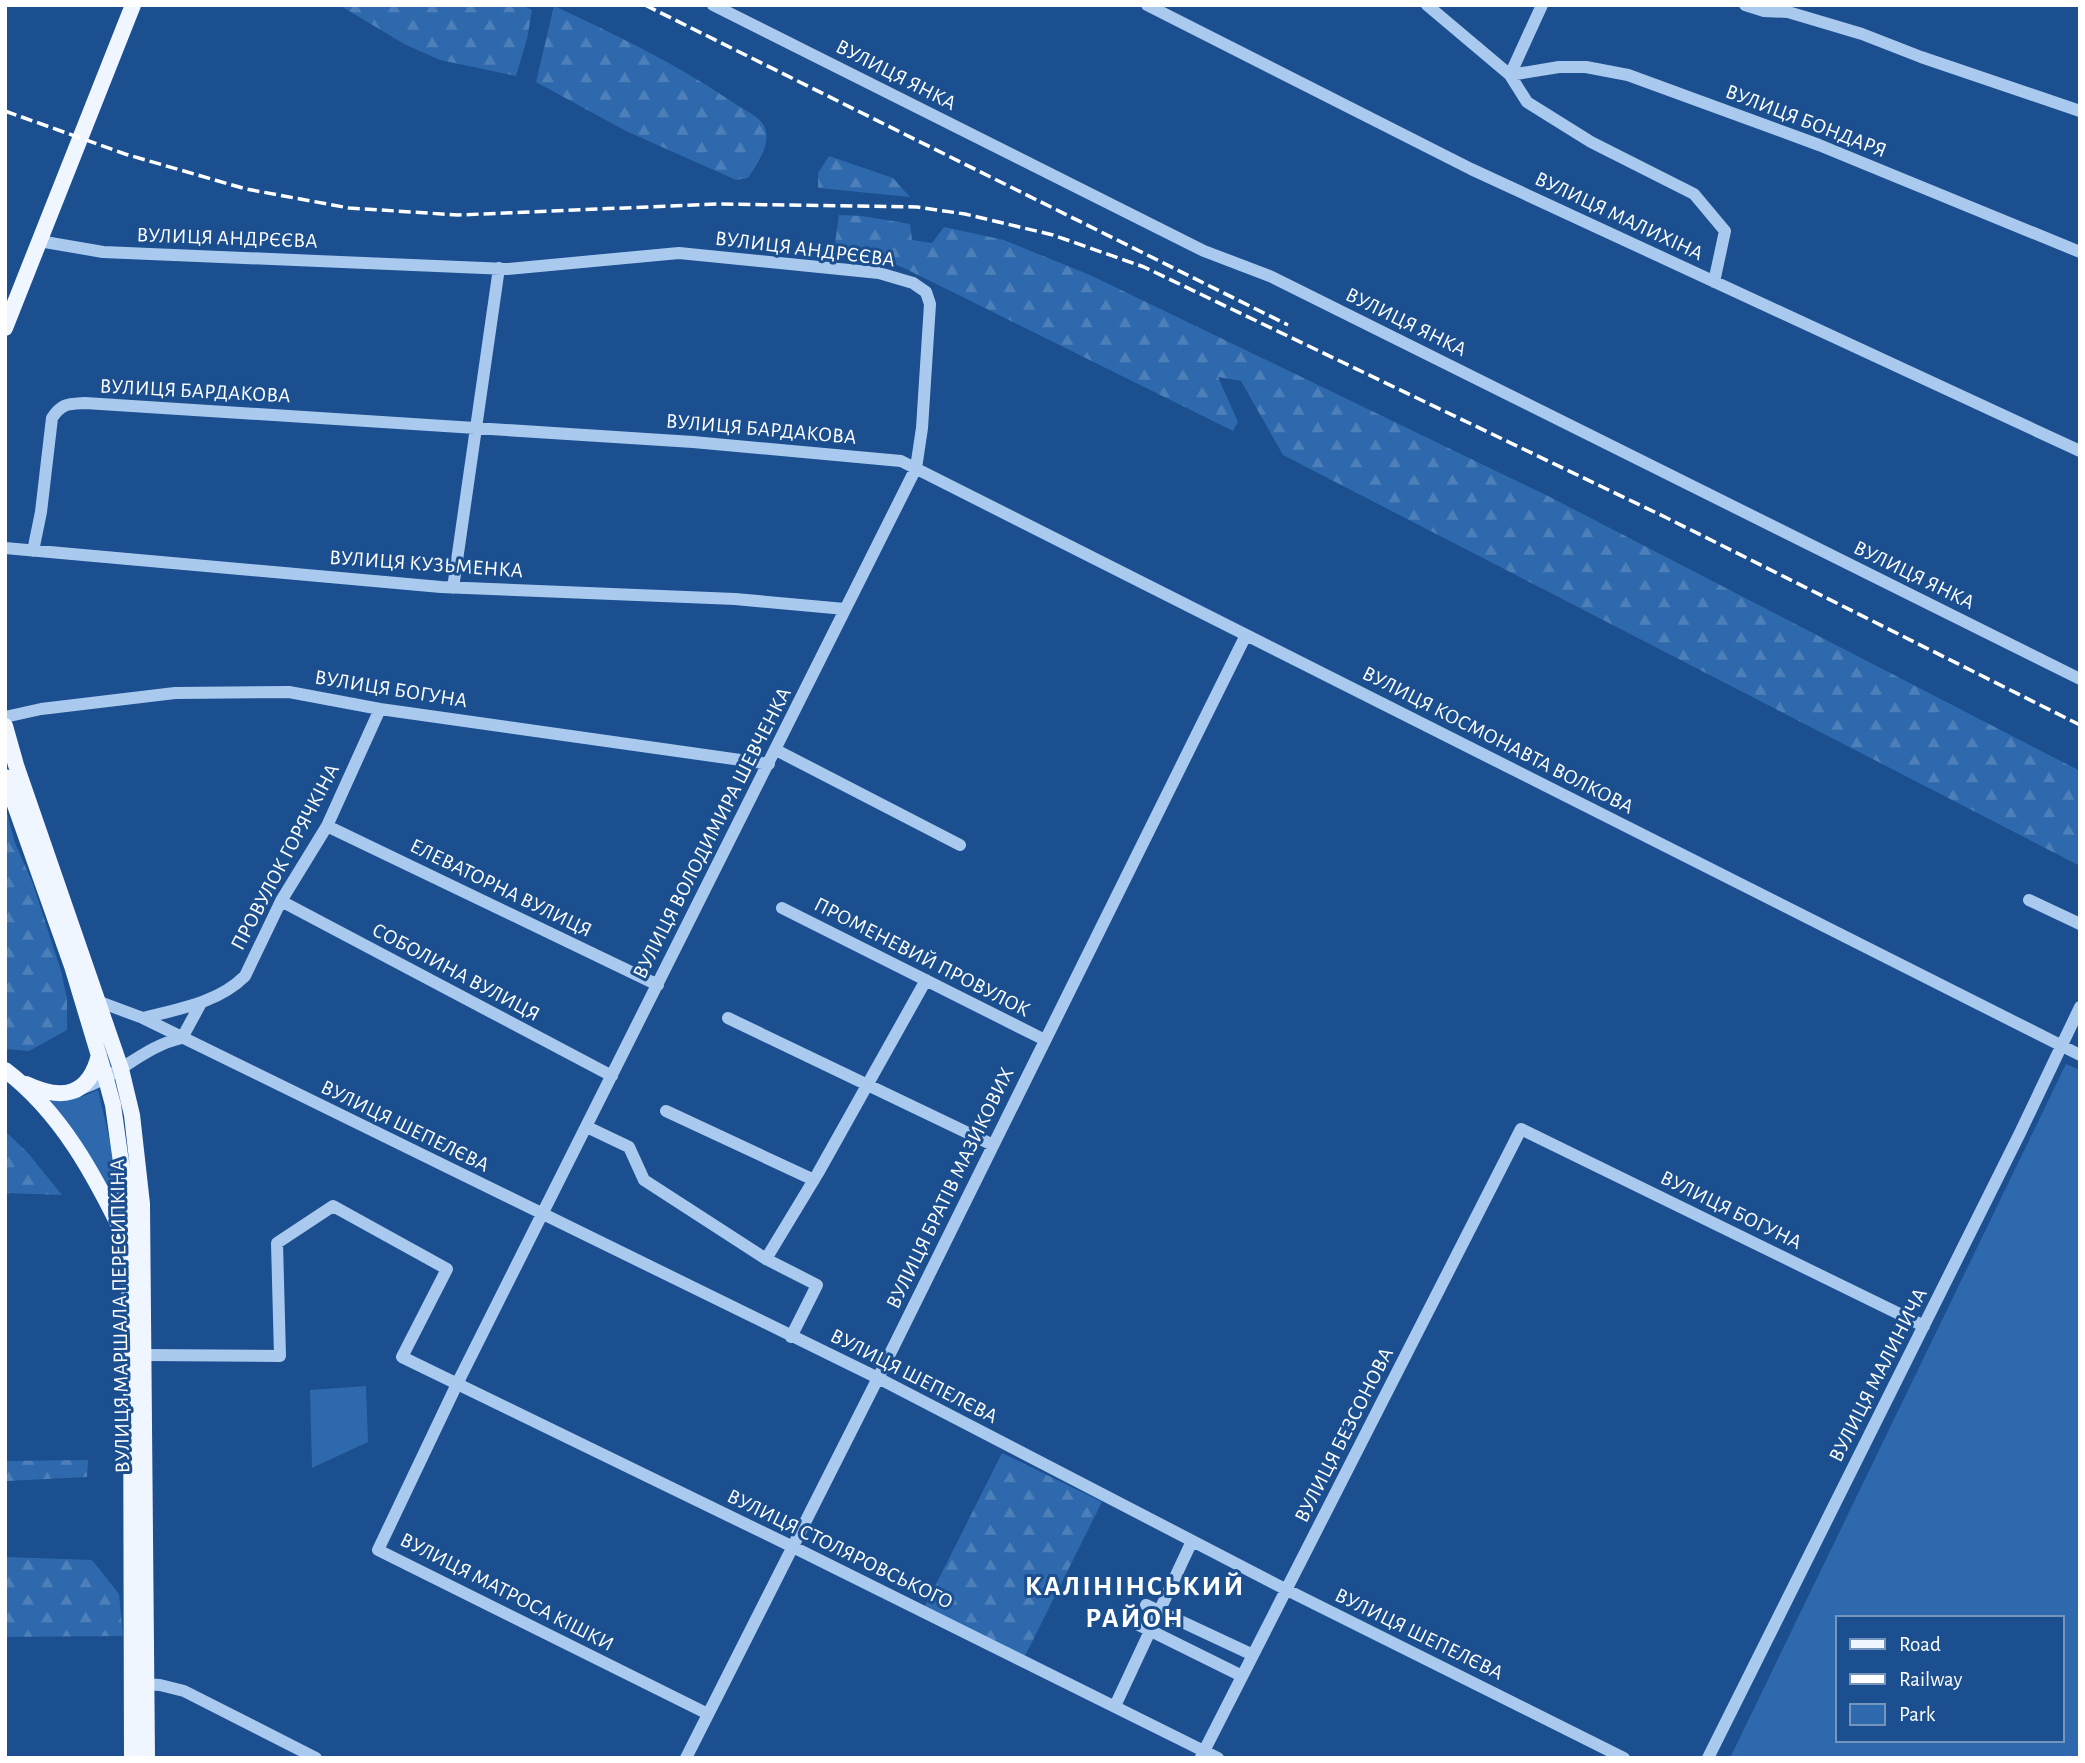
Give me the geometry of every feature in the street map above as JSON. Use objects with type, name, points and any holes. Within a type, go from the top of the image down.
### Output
[{"type":"main road","points":[[5,328],[133,5]]},
{"type":"main road","name":"ВУЛИЦЯ МАРШАЛА ПЕРЕСИПКІНА","points":[[5,726],[121,1069],[139,1157],[144,1266],[144,1355],[139,1684],[132,1758]]},
{"type":"main road","points":[[5,778],[72,966],[99,1055],[95,1072],[76,1091],[42,1091],[5,1070]]},
{"type":"main road","name":"ВУЛИЦЯ МАРШАЛА ПЕРЕСИПКІНА","points":[[99,1055],[113,1105],[130,1247],[133,1582],[139,1684],[147,1758]]},
{"type":"main road","points":[[19,1080],[73,1143],[130,1247]]},
{"type":"street","name":"ВУЛИЦЯ ЯНКА","points":[[713,5],[1204,251],[1272,277],[2080,679]]},
{"type":"street","name":"ВУЛИЦЯ МАЛИХІНА","points":[[1147,5],[1471,169],[2080,451]]},
{"type":"street","points":[[1427,5],[1510,75],[1527,102],[1591,142],[1694,194],[1725,231],[1714,282]]},
{"type":"street","points":[[1510,75],[1542,5]]},
{"type":"street","points":[[1745,5],[1788,12],[1862,34],[2080,111]]},
{"type":"street","name":"ВУЛИЦЯ БОНДАРЯ","points":[[1510,75],[1559,67],[1586,68],[1628,75],[1819,145],[2080,252]]},
{"type":"street","name":"ВУЛИЦЯ АНДРЄЄВА","points":[[38,241],[103,252],[499,268],[679,253],[878,273],[913,283],[926,292],[930,304],[922,428],[916,468]]},
{"type":"street","points":[[453,588],[499,268]]},
{"type":"street","name":"ВУЛИЦЯ БАРДАКОВА","points":[[33,551],[41,512],[52,418],[58,409],[68,404],[476,427],[887,459],[901,461],[916,468]]},
{"type":"street","name":"ВУЛИЦЯ ВОЛОДИМИРА ШЕВЧЕНКА","points":[[457,1384],[916,468]]},
{"type":"street","name":"ВУЛИЦЯ КОСМОНАВТА ВОЛКОВА","points":[[916,468],[2080,1055]]},
{"type":"street","name":"ВУЛИЦЯ КУЗЬМЕНКА","points":[[5,548],[453,588],[735,598],[845,610]]},
{"type":"street","name":"ВУЛИЦЯ БРАТІВ МАЗИКОВИХ","points":[[685,1758],[878,1378],[1246,635]]},
{"type":"street","name":"ВУЛИЦЯ БОГУНА","points":[[5,717],[41,709],[175,693],[289,692],[380,709],[769,764]]},
{"type":"street","name":"ПРОВУЛОК ГОРЯЧКІНА","points":[[144,1018],[201,1003],[236,984],[244,976],[281,901],[327,826],[380,709]]},
{"type":"street","points":[[776,750],[960,845]]},
{"type":"street","name":"ЕЛЕВАТОРНА ВУЛИЦЯ","points":[[327,826],[658,985]]},
{"type":"street","points":[[2029,900],[2080,925]]},
{"type":"street","name":"СОБОЛИНА ВУЛИЦЯ","points":[[281,901],[612,1076]]},
{"type":"street","name":"ПРОМЕНЕВИЙ ПРОВУЛОК","points":[[782,908],[1045,1040]]},
{"type":"street","points":[[766,1259],[814,1180],[926,980]]},
{"type":"street","name":"ВУЛИЦЯ ШЕПЕЛЄВА","points":[[100,1002],[144,1018],[878,1378],[1287,1590],[1624,1758]]},
{"type":"street","points":[[76,1091],[106,1079],[153,1047],[182,1038],[201,1003]]},
{"type":"street","name":"ВУЛИЦЯ МАЛИНИЧА","points":[[1708,1758],[2063,1047],[2080,1007]]},
{"type":"street","points":[[728,1018],[993,1145]]},
{"type":"street","points":[[666,1111],[814,1180]]},
{"type":"street","points":[[587,1127],[629,1147],[644,1180],[766,1259],[817,1285],[791,1336]]},
{"type":"street","name":"ВУЛИЦЯ БОГУНА","points":[[1521,1129],[1924,1326]]},
{"type":"street","name":"ВУЛИЦЯ БЕЗСОНОВА","points":[[1202,1754],[1521,1129]]},
{"type":"street","name":"ВУЛИЦЯ СТОЛЯРОВСЬКОГО","points":[[144,1355],[280,1356],[277,1243],[333,1206],[447,1269],[402,1357],[793,1546],[1115,1706],[1202,1754],[1218,1758]]},
{"type":"street","name":"ВУЛИЦЯ МАТРОСА КІШКИ","points":[[457,1384],[378,1550],[708,1714]]},
{"type":"street","points":[[1115,1706],[1192,1541]]},
{"type":"street","points":[[1146,1605],[1253,1655]]},
{"type":"street","points":[[1137,1624],[1242,1676]]},
{"type":"street","points":[[139,1684],[184,1691],[316,1758]]},
{"type":"green space","points":[[339,5],[522,5],[532,10],[516,76],[440,60],[406,45]]},
{"type":"green space","points":[[554,6],[670,64],[758,119],[763,124],[767,138],[760,159],[748,178],[736,180],[626,131],[536,82]]},
{"type":"green space","points":[[829,156],[893,178],[910,197],[818,188],[818,173]]},
{"type":"green space","points":[[839,215],[910,224],[912,240],[932,243],[944,227],[1004,240],[1090,275],[1548,496],[2080,771],[2080,866],[1283,455],[1241,381],[1218,377],[1238,422],[1233,431],[902,267],[878,259],[833,258]]},
{"type":"green space","points":[[5,806],[15,843],[33,884],[67,998],[67,1030],[29,1051],[5,1049]]},
{"type":"green space","points":[[2066,1064],[2080,1070],[2080,1758],[1730,1758]]},
{"type":"green space","points":[[98,1090],[112,1150],[119,1209],[48,1101],[81,1097]]},
{"type":"green space","points":[[5,1131],[28,1153],[62,1195],[5,1193]]},
{"type":"green space","points":[[366,1386],[368,1442],[312,1468],[310,1390]]},
{"type":"green space","points":[[1002,1453],[1102,1502],[1025,1656],[925,1606]]},
{"type":"green space","points":[[88,1460],[87,1477],[7,1481],[5,1531],[5,1461]]},
{"type":"green space","points":[[5,1557],[92,1560],[119,1594],[123,1636],[5,1637]]},
{"type":"railway","points":[[645,5],[1288,325]]},
{"type":"railway","points":[[5,111],[125,154],[246,189],[349,208],[458,215],[717,204],[917,207],[965,214],[1053,235],[1144,267],[1667,518],[2080,725]]},
{"type":"district","name":"КАЛІНІНСЬКИЙ РАЙОН","points":[[1135,1603]]}]
